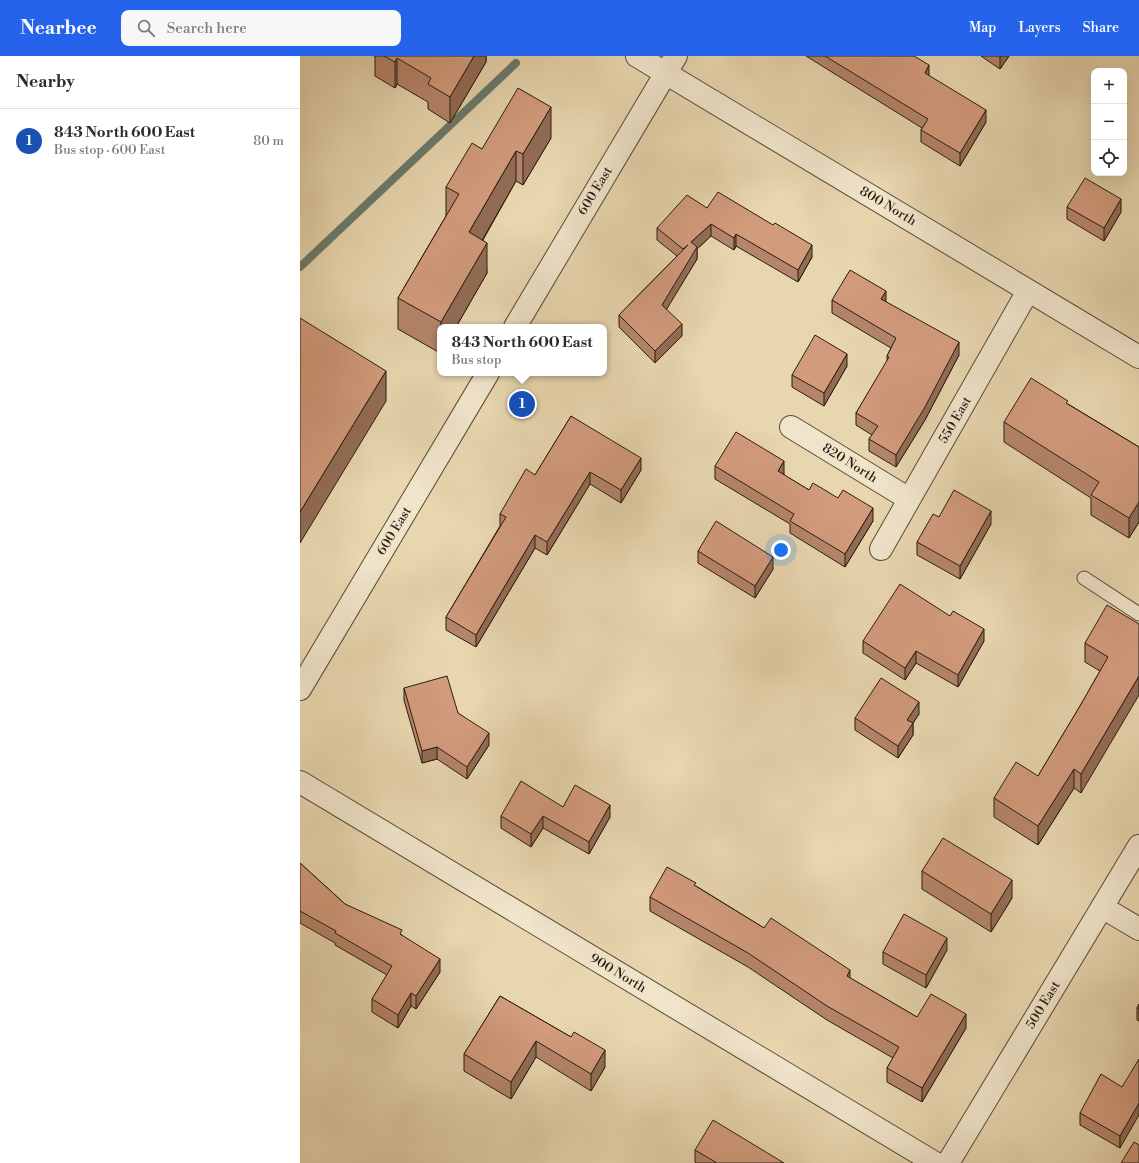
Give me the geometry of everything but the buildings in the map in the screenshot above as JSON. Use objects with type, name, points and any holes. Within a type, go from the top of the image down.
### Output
[{"type":"street","name":"800 North","points":[[637,56],[671,64],[1028,291],[1139,357]]},
{"type":"street","name":"600 East","points":[[517,324],[671,64]]},
{"type":"street","name":"550 East","points":[[881,549],[1028,291]]},
{"type":"street","name":"600 East","points":[[300,689],[486,376]]},
{"type":"street","name":"820 North","points":[[790,427],[909,499]]},
{"type":"street","name":"900 North","points":[[300,782],[935,1163]]},
{"type":"street","name":"500 East","points":[[948,1163],[1139,846]]},
{"type":"street","points":[[1102,907],[1139,929]]},
{"type":"lane","points":[[1084,578],[1139,614]]},
{"type":"waterway","points":[[300,267],[516,63]]},
{"type":"place","name":"843 North 600 East","points":[[522,404]]}]
